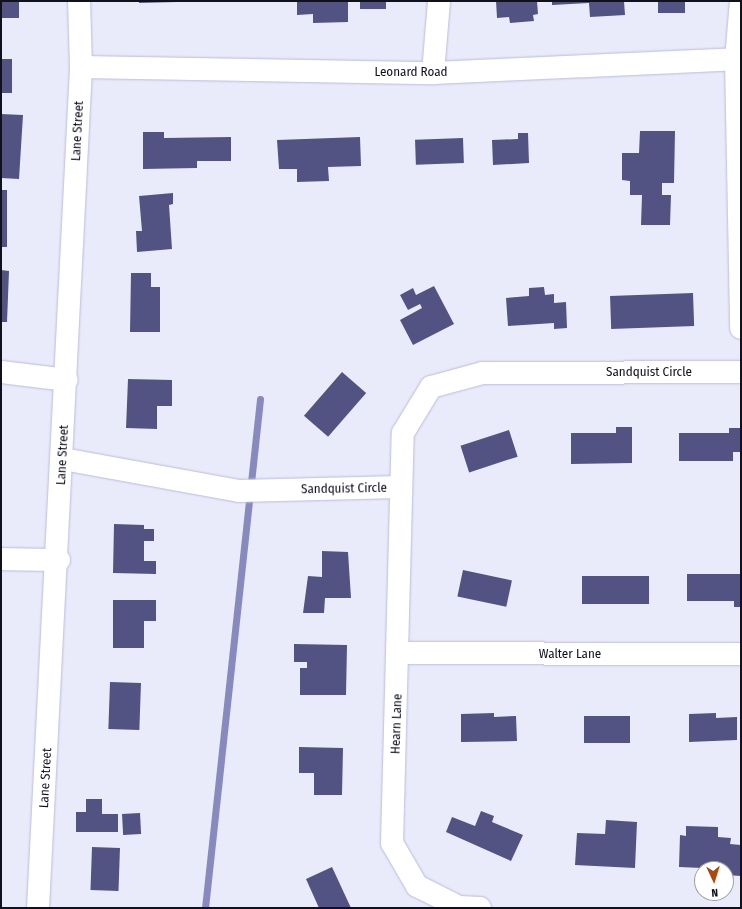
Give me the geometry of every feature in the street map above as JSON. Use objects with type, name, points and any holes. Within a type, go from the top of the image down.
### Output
[{"type":"street","name":"Lane Street","points":[[38,908],[67,380],[81,67],[79,1]]},
{"type":"street","points":[[433,73],[440,1]]},
{"type":"street","points":[[740,1],[741,328]]},
{"type":"street","name":"Leonard Road","points":[[81,67],[433,73],[739,59]]},
{"type":"street","points":[[1,372],[67,380]]},
{"type":"street","name":"Sandquist Circle","points":[[63,458],[238,491],[400,488],[403,433],[431,387],[483,373],[741,372]]},
{"type":"street","name":"Hearn Lane","points":[[400,488],[399,653],[392,843],[417,886],[459,907],[480,908]]},
{"type":"street","points":[[1,559],[58,560]]},
{"type":"street","name":"Walter Lane","points":[[399,653],[741,654]]},
{"type":"building","points":[[1,1],[19,1],[19,18],[1,18]]},
{"type":"building","points":[[139,1],[177,1],[177,2],[139,3]]},
{"type":"building","points":[[297,1],[348,1],[348,22],[313,23],[313,14],[297,15]]},
{"type":"building","points":[[360,1],[386,1],[386,9],[360,9]]},
{"type":"building","points":[[496,1],[537,1],[538,14],[533,15],[534,21],[510,23],[509,17],[497,18]]},
{"type":"building","points":[[552,1],[624,1],[625,15],[590,17],[589,3],[552,5]]},
{"type":"building","points":[[658,1],[685,1],[685,13],[658,13]]},
{"type":"building","points":[[1,59],[12,59],[12,93],[1,93]]},
{"type":"building","points":[[1,114],[23,115],[19,179],[1,178]]},
{"type":"building","points":[[640,131],[675,131],[674,183],[662,183],[662,195],[671,195],[670,225],[641,225],[642,195],[630,195],[630,181],[622,180],[622,153],[639,153]]},
{"type":"building","points":[[143,132],[164,132],[164,138],[231,137],[231,161],[197,161],[197,168],[143,169]]},
{"type":"building","points":[[518,133],[528,133],[529,163],[493,165],[492,140],[518,139]]},
{"type":"building","points":[[360,137],[361,166],[328,167],[329,181],[297,182],[297,169],[279,169],[277,140]]},
{"type":"building","points":[[463,138],[464,163],[416,165],[415,140]]},
{"type":"building","points":[[1,190],[7,190],[7,247],[1,247]]},
{"type":"building","points":[[173,193],[173,204],[169,205],[172,249],[137,252],[136,231],[142,231],[139,196]]},
{"type":"building","points":[[1,270],[9,271],[7,322],[1,322]]},
{"type":"building","points":[[131,273],[151,273],[151,287],[160,287],[160,332],[130,332]]},
{"type":"building","points":[[434,286],[454,324],[413,345],[400,320],[422,308],[420,304],[408,310],[400,295],[413,288],[416,295]]},
{"type":"building","points":[[544,287],[545,295],[554,294],[554,303],[566,302],[567,328],[554,329],[554,323],[508,326],[506,298],[529,296],[529,288]]},
{"type":"building","points":[[693,293],[694,326],[611,329],[610,296]]},
{"type":"building","points":[[342,372],[366,393],[328,437],[304,416]]},
{"type":"building","points":[[128,379],[172,380],[172,406],[157,406],[157,429],[126,428]]},
{"type":"building","points":[[616,427],[632,427],[632,463],[571,464],[571,433],[616,433]]},
{"type":"building","points":[[729,428],[741,428],[741,452],[733,452],[733,461],[679,461],[679,433],[729,433]]},
{"type":"building","points":[[509,430],[518,457],[469,472],[460,446]]},
{"type":"building","points":[[114,524],[144,525],[144,529],[154,529],[154,541],[144,541],[144,561],[156,561],[156,574],[113,573]]},
{"type":"building","points":[[322,551],[348,552],[351,598],[325,598],[324,613],[303,613],[308,576],[322,577]]},
{"type":"building","points":[[463,570],[512,580],[506,607],[457,596]]},
{"type":"building","points":[[687,574],[741,574],[741,607],[734,607],[734,601],[687,601]]},
{"type":"building","points":[[582,576],[649,576],[649,604],[582,604]]},
{"type":"building","points":[[113,600],[156,600],[156,621],[144,621],[144,648],[113,648]]},
{"type":"building","points":[[294,644],[347,645],[346,695],[300,695],[300,668],[307,668],[307,662],[294,662]]},
{"type":"building","points":[[110,682],[141,683],[139,730],[108,729]]},
{"type":"building","points":[[494,713],[494,717],[516,716],[517,741],[461,742],[461,714]]},
{"type":"building","points":[[716,713],[716,718],[737,717],[737,740],[689,742],[689,714]]},
{"type":"building","points":[[584,716],[630,716],[630,743],[584,743]]},
{"type":"building","points":[[299,747],[343,748],[342,795],[314,795],[314,773],[299,773]]},
{"type":"building","points":[[86,799],[102,799],[102,814],[118,814],[118,832],[76,832],[76,812],[86,812]]},
{"type":"building","points":[[481,811],[494,816],[492,822],[523,835],[511,861],[446,832],[452,817],[475,826]]},
{"type":"building","points":[[140,813],[141,834],[123,835],[122,814]]},
{"type":"building","points":[[606,820],[637,822],[635,868],[575,865],[577,833],[605,834]]},
{"type":"building","points":[[686,826],[718,827],[718,837],[731,838],[730,844],[741,845],[741,876],[734,876],[734,861],[694,861],[694,868],[679,867],[680,835],[686,836]]},
{"type":"building","points":[[92,847],[120,848],[118,891],[90,890]]},
{"type":"building","points":[[332,867],[351,908],[319,908],[306,879]]},
{"type":"waterway","points":[[205,908],[260,399]]}]
